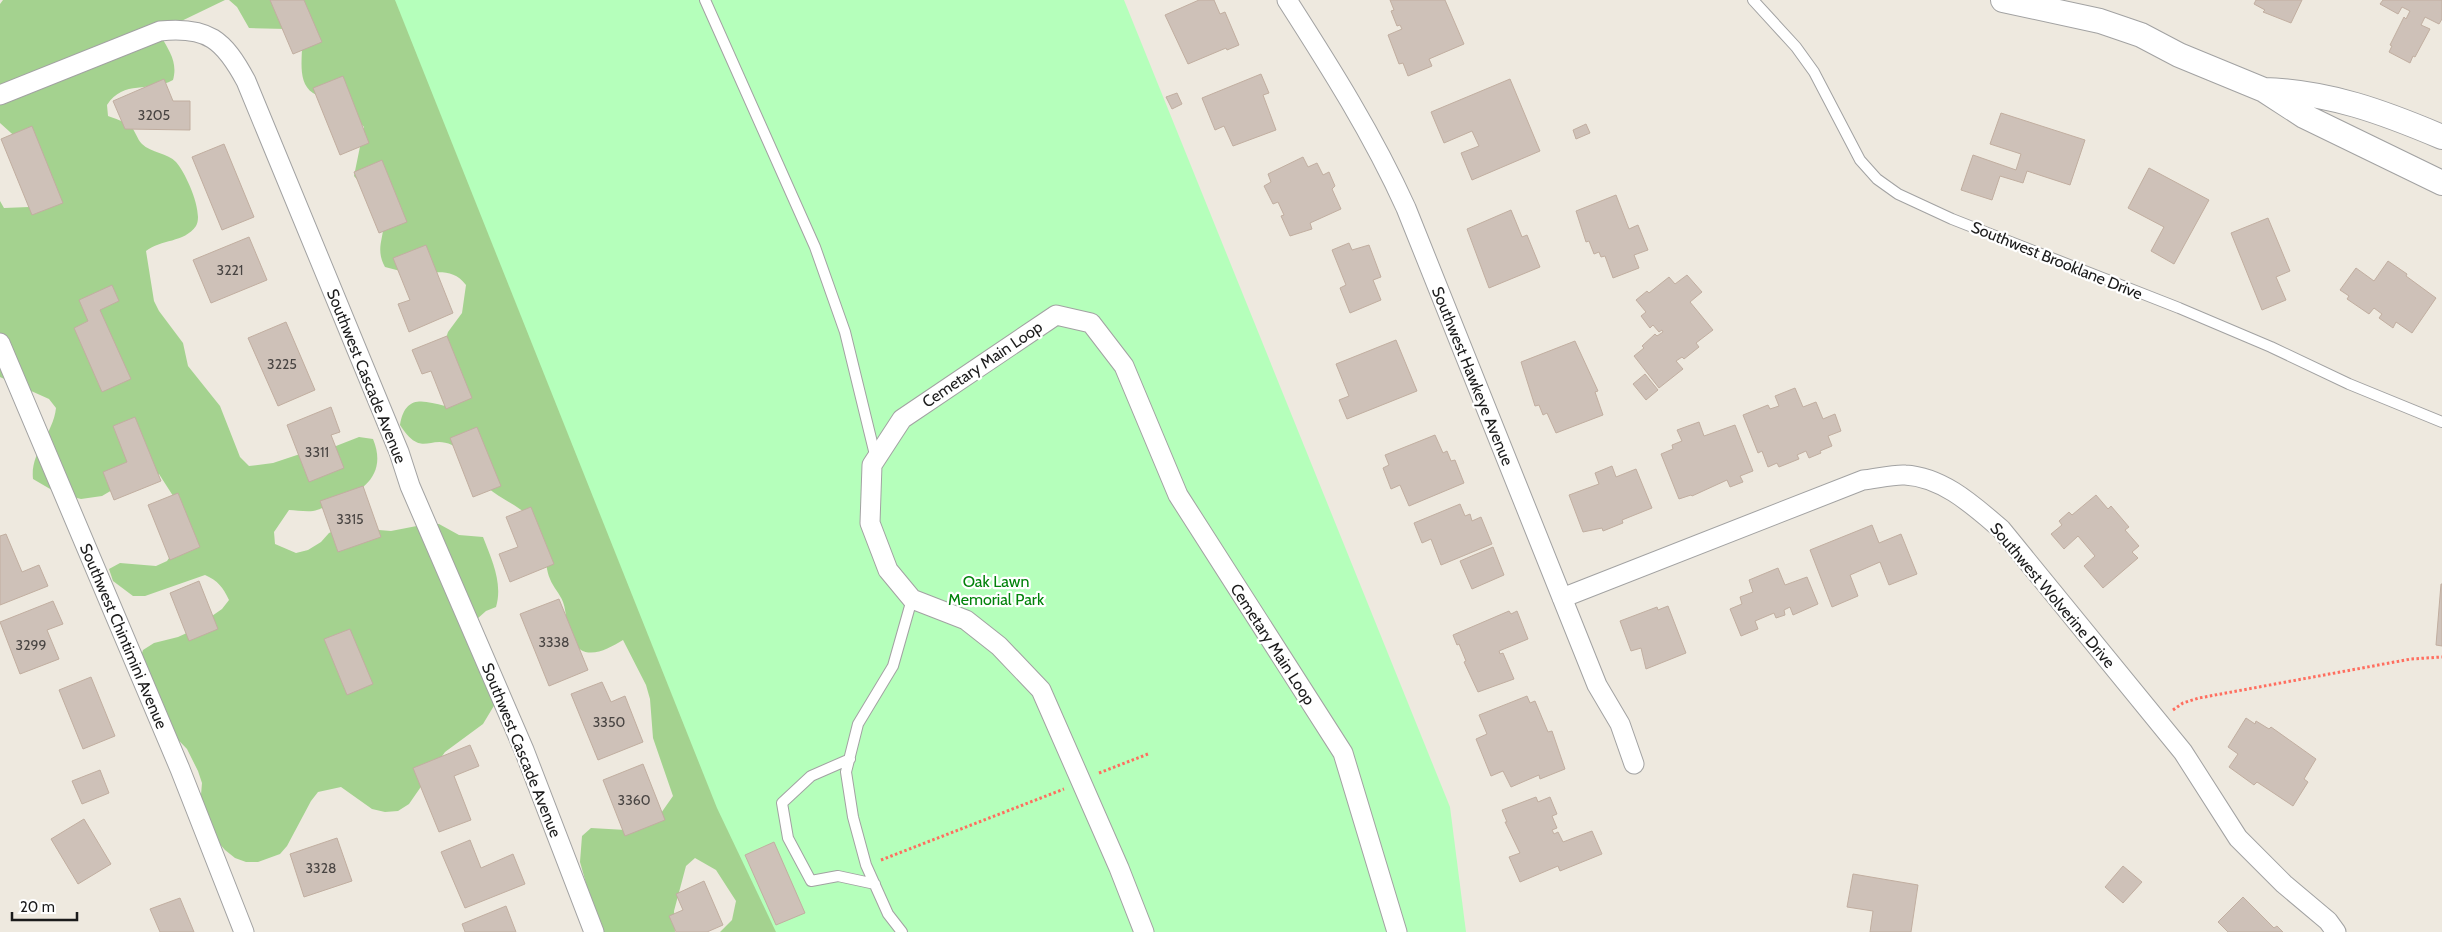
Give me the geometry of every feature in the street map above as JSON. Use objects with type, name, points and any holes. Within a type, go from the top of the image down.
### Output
[{"type":"street","name":"Southwest Hawkeye Avenue","points":[[1287,0],[1368,130],[1406,208],[1597,685],[1620,724],[1634,764]]},
{"type":"street","points":[[2003,0],[2040,4],[2141,35],[2179,55],[2264,90],[2304,116],[2442,183]]},
{"type":"street","name":"Southwest Cascade Avenue","points":[[0,95],[160,31],[182,28],[197,31],[210,37],[235,61],[246,81],[302,214],[399,452],[410,486],[524,750],[594,932]]},
{"type":"street","points":[[2264,90],[2298,91],[2348,102],[2386,113],[2442,137]]},
{"type":"street","name":"Cemetary Main Loop","points":[[1144,932],[1041,690],[999,646],[966,620],[912,599],[888,570],[870,523],[872,466],[902,419],[1056,315],[1091,323],[1124,366],[1178,495],[1343,753],[1397,932]]},
{"type":"street","name":"Southwest Chintimini Avenue","points":[[0,343],[180,769],[244,932]]},
{"type":"street","name":"Southwest Wolverine Drive","points":[[1562,598],[1863,480],[1904,474],[1930,481],[1966,499],[2001,529],[2184,752],[2238,838],[2284,884],[2328,921],[2336,932]]},
{"type":"lane","points":[[705,0],[815,247],[845,332],[876,460]]},
{"type":"lane","name":"Southwest Brooklane Drive","points":[[1753,0],[1796,47],[1814,72],[1860,160],[1876,179],[1898,194],[1952,219],[2178,308],[2271,347],[2349,384],[2442,422]]},
{"type":"lane","points":[[902,932],[888,914],[866,865],[853,817],[846,772],[858,724],[893,666],[912,599]]},
{"type":"lane","points":[[850,759],[811,776],[782,803],[788,838],[812,881],[838,876],[874,884]]},
{"type":"path","points":[[2158,721],[2182,703],[2199,698],[2411,659],[2442,657]]},
{"type":"path","points":[[866,865],[1069,787],[1148,754]]},
{"type":"green space","points":[[3,0],[225,0],[169,27],[161,36],[174,62],[173,80],[164,84],[121,92],[107,105],[108,116],[130,125],[142,144],[176,162],[189,184],[196,203],[198,220],[196,226],[191,231],[179,238],[158,244],[146,251],[154,301],[159,311],[183,343],[188,366],[220,406],[240,457],[249,466],[273,463],[309,451],[336,446],[359,437],[373,439],[377,451],[377,462],[375,471],[364,486],[356,493],[318,510],[289,510],[274,532],[275,544],[296,553],[308,550],[321,542],[329,533],[342,527],[391,531],[427,524],[439,524],[459,535],[483,537],[496,572],[498,598],[496,607],[486,611],[477,619],[495,704],[483,724],[445,752],[409,804],[398,811],[385,812],[372,809],[341,787],[318,792],[311,801],[287,846],[280,854],[258,862],[246,862],[235,858],[225,850],[209,832],[203,821],[202,783],[198,771],[187,749],[160,721],[139,662],[143,650],[154,643],[189,632],[222,609],[229,600],[227,595],[217,582],[205,575],[145,596],[133,596],[113,581],[109,569],[120,563],[156,566],[167,561],[190,528],[184,513],[159,474],[141,473],[102,496],[81,499],[57,493],[33,479],[35,460],[51,427],[56,408],[49,399],[0,377],[0,201],[4,208],[29,207],[20,141],[0,123],[0,4]]},
{"type":"green space","points":[[229,0],[652,0],[930,932],[720,932],[732,920],[736,901],[716,870],[695,858],[686,866],[674,911],[675,932],[602,932],[595,915],[580,862],[582,836],[591,828],[626,830],[659,816],[673,796],[653,738],[650,699],[646,685],[623,640],[603,650],[589,652],[582,651],[571,639],[563,602],[548,573],[541,534],[528,515],[488,488],[457,448],[444,442],[426,444],[414,441],[400,425],[402,415],[410,404],[422,401],[445,406],[444,344],[448,332],[462,313],[466,285],[461,279],[449,273],[412,273],[385,267],[380,254],[383,230],[382,211],[372,195],[354,176],[364,127],[343,105],[316,95],[308,89],[302,71],[302,46],[287,29],[249,28],[237,7]]},
{"type":"green space","name":"Oak Lawn Memorial Park","points":[[395,0],[1124,0],[1450,807],[1466,932],[776,932],[717,808]]},
{"type":"building","points":[[270,0],[304,0],[322,42],[293,54]]},
{"type":"building","points":[[1199,0],[1214,0],[1220,14],[1225,12],[1239,45],[1227,50],[1226,48],[1188,64],[1165,15]]},
{"type":"building","points":[[1390,0],[1445,0],[1464,44],[1429,59],[1432,66],[1408,76],[1403,63],[1399,64],[1388,35],[1402,29],[1400,25],[1397,26],[1391,11],[1394,10]]},
{"type":"building","points":[[2256,0],[2302,0],[2291,23],[2263,12],[2265,10],[2254,4]]},
{"type":"building","points":[[2383,0],[2442,0],[2442,19],[2439,24],[2425,17],[2421,25],[2430,29],[2410,63],[2389,52],[2392,46],[2390,45],[2404,17],[2406,19],[2410,11],[2402,7],[2398,14],[2380,4]]},
{"type":"building","points":[[1261,74],[1269,93],[1263,95],[1276,130],[1233,146],[1224,126],[1215,130],[1202,98]]},
{"type":"building","points":[[343,76],[369,143],[340,155],[313,88]]},
{"type":"building","points":[[164,79],[173,101],[190,101],[190,130],[125,129],[113,101]]},
{"type":"building","points":[[1510,79],[1540,151],[1472,180],[1461,153],[1479,146],[1472,131],[1444,143],[1431,112]]},
{"type":"building","points":[[1177,93],[1182,104],[1172,109],[1166,97]]},
{"type":"building","points":[[2001,113],[2085,140],[2070,185],[2027,171],[2023,183],[2000,176],[1992,200],[1961,190],[1973,155],[2016,170],[2021,154],[1990,144]]},
{"type":"building","points":[[1586,124],[1590,133],[1576,139],[1573,130]]},
{"type":"building","points":[[32,126],[63,203],[32,215],[1,139]]},
{"type":"building","points":[[224,144],[254,217],[222,230],[192,157]]},
{"type":"building","points":[[1303,157],[1308,167],[1317,163],[1323,175],[1329,172],[1335,186],[1332,189],[1341,209],[1310,223],[1312,229],[1290,236],[1281,216],[1284,215],[1278,202],[1273,204],[1264,186],[1271,182],[1268,174]]},
{"type":"building","points":[[382,160],[407,222],[379,233],[354,172]]},
{"type":"building","points":[[2149,168],[2209,200],[2174,264],[2151,251],[2164,227],[2128,208]]},
{"type":"building","points":[[1616,195],[1629,229],[1638,225],[1648,250],[1634,255],[1639,268],[1613,278],[1605,256],[1601,257],[1599,252],[1594,254],[1589,241],[1586,242],[1576,211]]},
{"type":"building","points":[[1511,210],[1522,237],[1527,235],[1540,267],[1489,288],[1467,229]]},
{"type":"building","points":[[2268,218],[2290,271],[2276,277],[2286,300],[2262,310],[2231,233]]},
{"type":"building","points":[[249,237],[267,280],[211,303],[193,260]]},
{"type":"building","points":[[1349,243],[1352,250],[1369,245],[1381,277],[1373,280],[1381,300],[1350,313],[1340,288],[1346,285],[1332,250]]},
{"type":"building","points":[[426,245],[453,313],[409,332],[398,304],[410,300],[393,258]]},
{"type":"building","points":[[2388,261],[2436,298],[2412,333],[2396,322],[2393,328],[2379,318],[2382,314],[2374,308],[2369,314],[2347,299],[2349,296],[2340,290],[2356,268],[2374,281]]},
{"type":"building","points":[[1687,275],[1702,292],[1690,302],[1713,330],[1696,343],[1699,347],[1684,359],[1682,357],[1676,361],[1683,369],[1659,388],[1634,356],[1644,348],[1642,346],[1655,334],[1657,336],[1663,332],[1662,330],[1659,332],[1653,325],[1650,328],[1641,316],[1646,312],[1636,300],[1647,291],[1649,293],[1669,277],[1675,284]]},
{"type":"building","points":[[112,285],[119,301],[100,310],[131,379],[102,392],[74,328],[88,321],[79,300]]},
{"type":"building","points":[[286,322],[315,390],[278,406],[248,338]]},
{"type":"building","points":[[447,336],[472,398],[446,409],[431,371],[422,374],[412,350]]},
{"type":"building","points":[[1396,340],[1417,391],[1347,419],[1339,400],[1349,396],[1336,364]]},
{"type":"building","points":[[1575,341],[1598,391],[1595,392],[1603,415],[1556,433],[1547,413],[1543,415],[1539,405],[1535,406],[1521,362]]},
{"type":"building","points":[[1645,374],[1658,390],[1646,400],[1633,384]]},
{"type":"building","points":[[1795,388],[1803,407],[1816,402],[1823,419],[1835,414],[1841,431],[1828,436],[1832,446],[1820,451],[1821,453],[1809,458],[1806,451],[1797,455],[1799,459],[1779,467],[1777,463],[1768,467],[1762,451],[1758,453],[1743,415],[1768,405],[1770,409],[1779,406],[1775,396]]},
{"type":"building","points":[[331,407],[340,432],[331,435],[344,468],[309,482],[287,425]]},
{"type":"building","points":[[135,417],[161,481],[114,500],[103,472],[127,462],[113,426]]},
{"type":"building","points":[[1699,422],[1704,436],[1735,425],[1753,471],[1740,476],[1743,482],[1730,487],[1727,480],[1692,496],[1679,499],[1661,454],[1673,449],[1672,445],[1682,441],[1677,430]]},
{"type":"building","points":[[477,427],[501,486],[473,497],[450,438]]},
{"type":"building","points":[[1435,435],[1443,453],[1447,451],[1451,461],[1455,460],[1464,483],[1409,506],[1400,485],[1391,489],[1383,468],[1389,465],[1385,455]]},
{"type":"building","points":[[1612,466],[1616,477],[1636,469],[1652,508],[1622,520],[1623,523],[1603,531],[1602,528],[1583,532],[1569,495],[1599,484],[1595,473]]},
{"type":"building","points":[[363,486],[381,537],[338,552],[320,501]]},
{"type":"building","points":[[178,493],[200,547],[170,560],[148,505]]},
{"type":"building","points":[[2096,495],[2108,509],[2111,506],[2129,527],[2125,530],[2139,546],[2132,552],[2138,558],[2103,588],[2084,566],[2095,556],[2078,536],[2064,549],[2051,534],[2062,525],[2059,521],[2069,512],[2072,515]]},
{"type":"building","points":[[1460,504],[1465,516],[1470,514],[1472,521],[1481,517],[1492,544],[1441,565],[1431,539],[1422,543],[1414,523]]},
{"type":"building","points":[[531,507],[554,564],[510,582],[499,554],[518,547],[506,517]]},
{"type":"building","points":[[1872,525],[1879,543],[1901,534],[1917,574],[1889,585],[1880,562],[1850,575],[1858,596],[1832,607],[1810,550]]},
{"type":"building","points":[[6,534],[22,572],[39,565],[48,586],[0,605],[0,536]]},
{"type":"building","points":[[1493,547],[1504,575],[1472,589],[1460,561]]},
{"type":"building","points":[[1778,568],[1785,585],[1807,577],[1818,604],[1793,615],[1790,607],[1784,610],[1785,615],[1776,618],[1774,613],[1755,621],[1758,629],[1741,636],[1730,609],[1742,604],[1740,597],[1753,592],[1749,580]]},
{"type":"building","points":[[199,581],[218,629],[189,641],[170,593]]},
{"type":"building","points":[[2442,584],[2442,646],[2436,645]]},
{"type":"building","points":[[559,599],[588,670],[549,686],[520,614]]},
{"type":"building","points":[[53,601],[63,624],[47,630],[59,659],[20,674],[0,622]]},
{"type":"building","points":[[1668,606],[1686,653],[1646,669],[1641,648],[1631,651],[1620,621],[1657,607],[1658,610]]},
{"type":"building","points":[[1509,611],[1511,614],[1517,611],[1528,639],[1499,651],[1500,654],[1503,653],[1514,679],[1478,692],[1464,662],[1466,661],[1459,644],[1457,645],[1453,635]]},
{"type":"building","points":[[350,629],[373,684],[347,695],[324,639]]},
{"type":"building","points":[[91,677],[115,736],[83,749],[59,690]]},
{"type":"building","points":[[602,682],[611,702],[625,696],[643,742],[598,760],[571,694]]},
{"type":"building","points":[[1527,696],[1530,703],[1535,701],[1548,732],[1552,731],[1565,769],[1540,779],[1539,775],[1511,787],[1503,771],[1491,776],[1476,739],[1487,734],[1479,715]]},
{"type":"building","points":[[2246,718],[2255,724],[2256,721],[2269,729],[2271,727],[2316,759],[2304,779],[2308,782],[2293,806],[2257,782],[2254,785],[2229,767],[2238,754],[2228,747]]},
{"type":"building","points":[[470,745],[479,766],[454,776],[471,820],[439,832],[413,768]]},
{"type":"building","points":[[643,764],[665,820],[625,836],[603,780]]},
{"type":"building","points":[[100,770],[109,793],[82,804],[72,781]]},
{"type":"building","points":[[1536,797],[1538,802],[1550,797],[1557,814],[1552,816],[1557,828],[1552,830],[1554,834],[1558,832],[1563,842],[1592,831],[1602,854],[1560,871],[1558,866],[1520,882],[1509,857],[1520,853],[1505,822],[1507,822],[1502,810]]},
{"type":"building","points":[[84,819],[111,864],[78,884],[51,839]]},
{"type":"building","points":[[337,838],[352,881],[304,897],[290,854]]},
{"type":"building","points":[[470,840],[481,868],[513,854],[525,884],[465,908],[441,852]]},
{"type":"building","points":[[774,842],[805,913],[776,925],[745,855]]},
{"type":"building","points":[[2123,866],[2142,882],[2123,903],[2105,887]]},
{"type":"building","points":[[1853,874],[1918,885],[1911,932],[1870,932],[1873,911],[1847,907]]},
{"type":"building","points":[[704,881],[723,925],[707,932],[676,932],[669,916],[683,910],[676,894]]},
{"type":"building","points":[[2243,897],[2274,928],[2277,926],[2283,932],[2228,932],[2218,922]]},
{"type":"building","points":[[180,898],[194,932],[160,932],[150,909]]},
{"type":"building","points":[[506,906],[516,932],[465,932],[462,924]]}]
